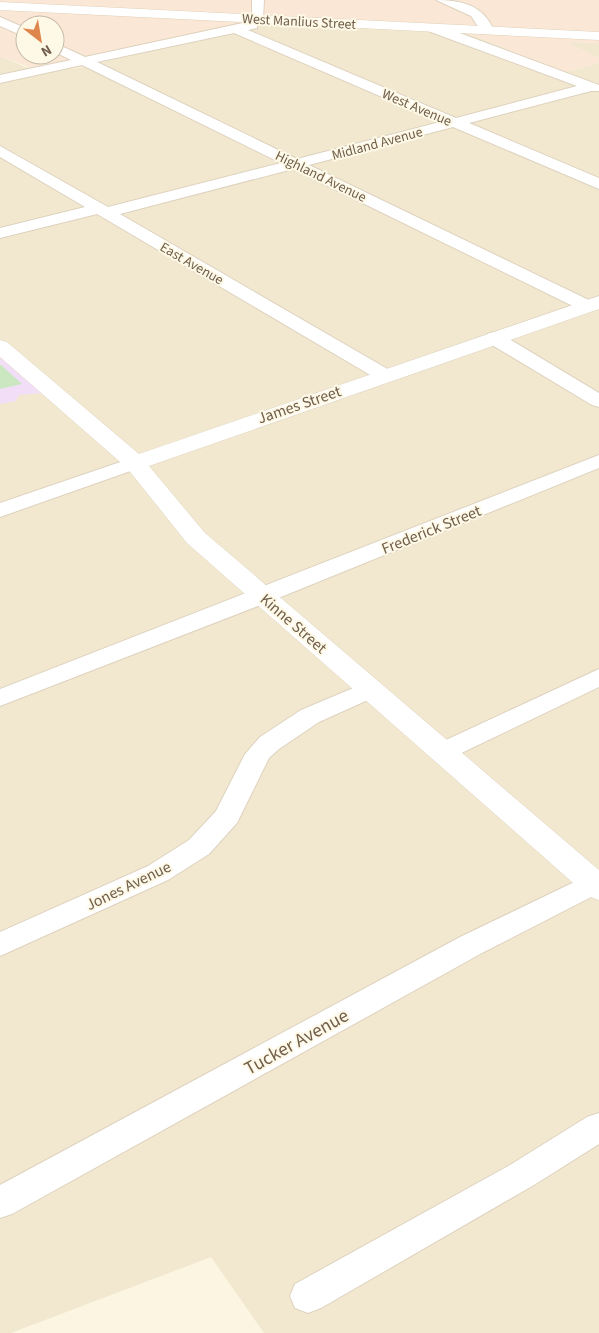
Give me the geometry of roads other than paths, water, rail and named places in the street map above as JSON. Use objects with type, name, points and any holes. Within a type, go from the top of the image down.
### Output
[{"type":"street","points":[[257,19],[258,0]]},
{"type":"street","points":[[442,0],[470,9],[480,15],[486,22],[488,31]]},
{"type":"street","name":"West Manlius Street","points":[[0,6],[599,36]]},
{"type":"street","points":[[0,79],[272,20]]},
{"type":"street","points":[[0,21],[15,28]]},
{"type":"street","points":[[433,28],[595,88]]},
{"type":"street","name":"West Avenue","points":[[236,29],[599,184]]},
{"type":"street","name":"Highland Avenue","points":[[65,52],[296,164],[593,304]]},
{"type":"street","name":"Midland Avenue","points":[[0,233],[102,211],[296,164],[455,122],[595,88]]},
{"type":"street","name":"East Avenue","points":[[0,151],[384,375]]},
{"type":"street","name":"James Street","points":[[0,510],[384,375],[593,304]]},
{"type":"street","points":[[494,338],[599,401]]},
{"type":"street","name":"Kinne Street","points":[[0,346],[135,463],[191,533],[596,886]]},
{"type":"street","name":"Frederick Street","points":[[0,698],[263,596],[599,461]]},
{"type":"street","points":[[442,752],[599,677]]},
{"type":"street","name":"Jones Avenue","points":[[0,945],[158,873],[199,847],[227,816],[258,754],[265,746],[289,728],[370,689]]},
{"type":"street","name":"Tucker Avenue","points":[[0,1203],[471,945],[596,886]]},
{"type":"street","points":[[308,1296],[522,1175],[599,1127]]}]
